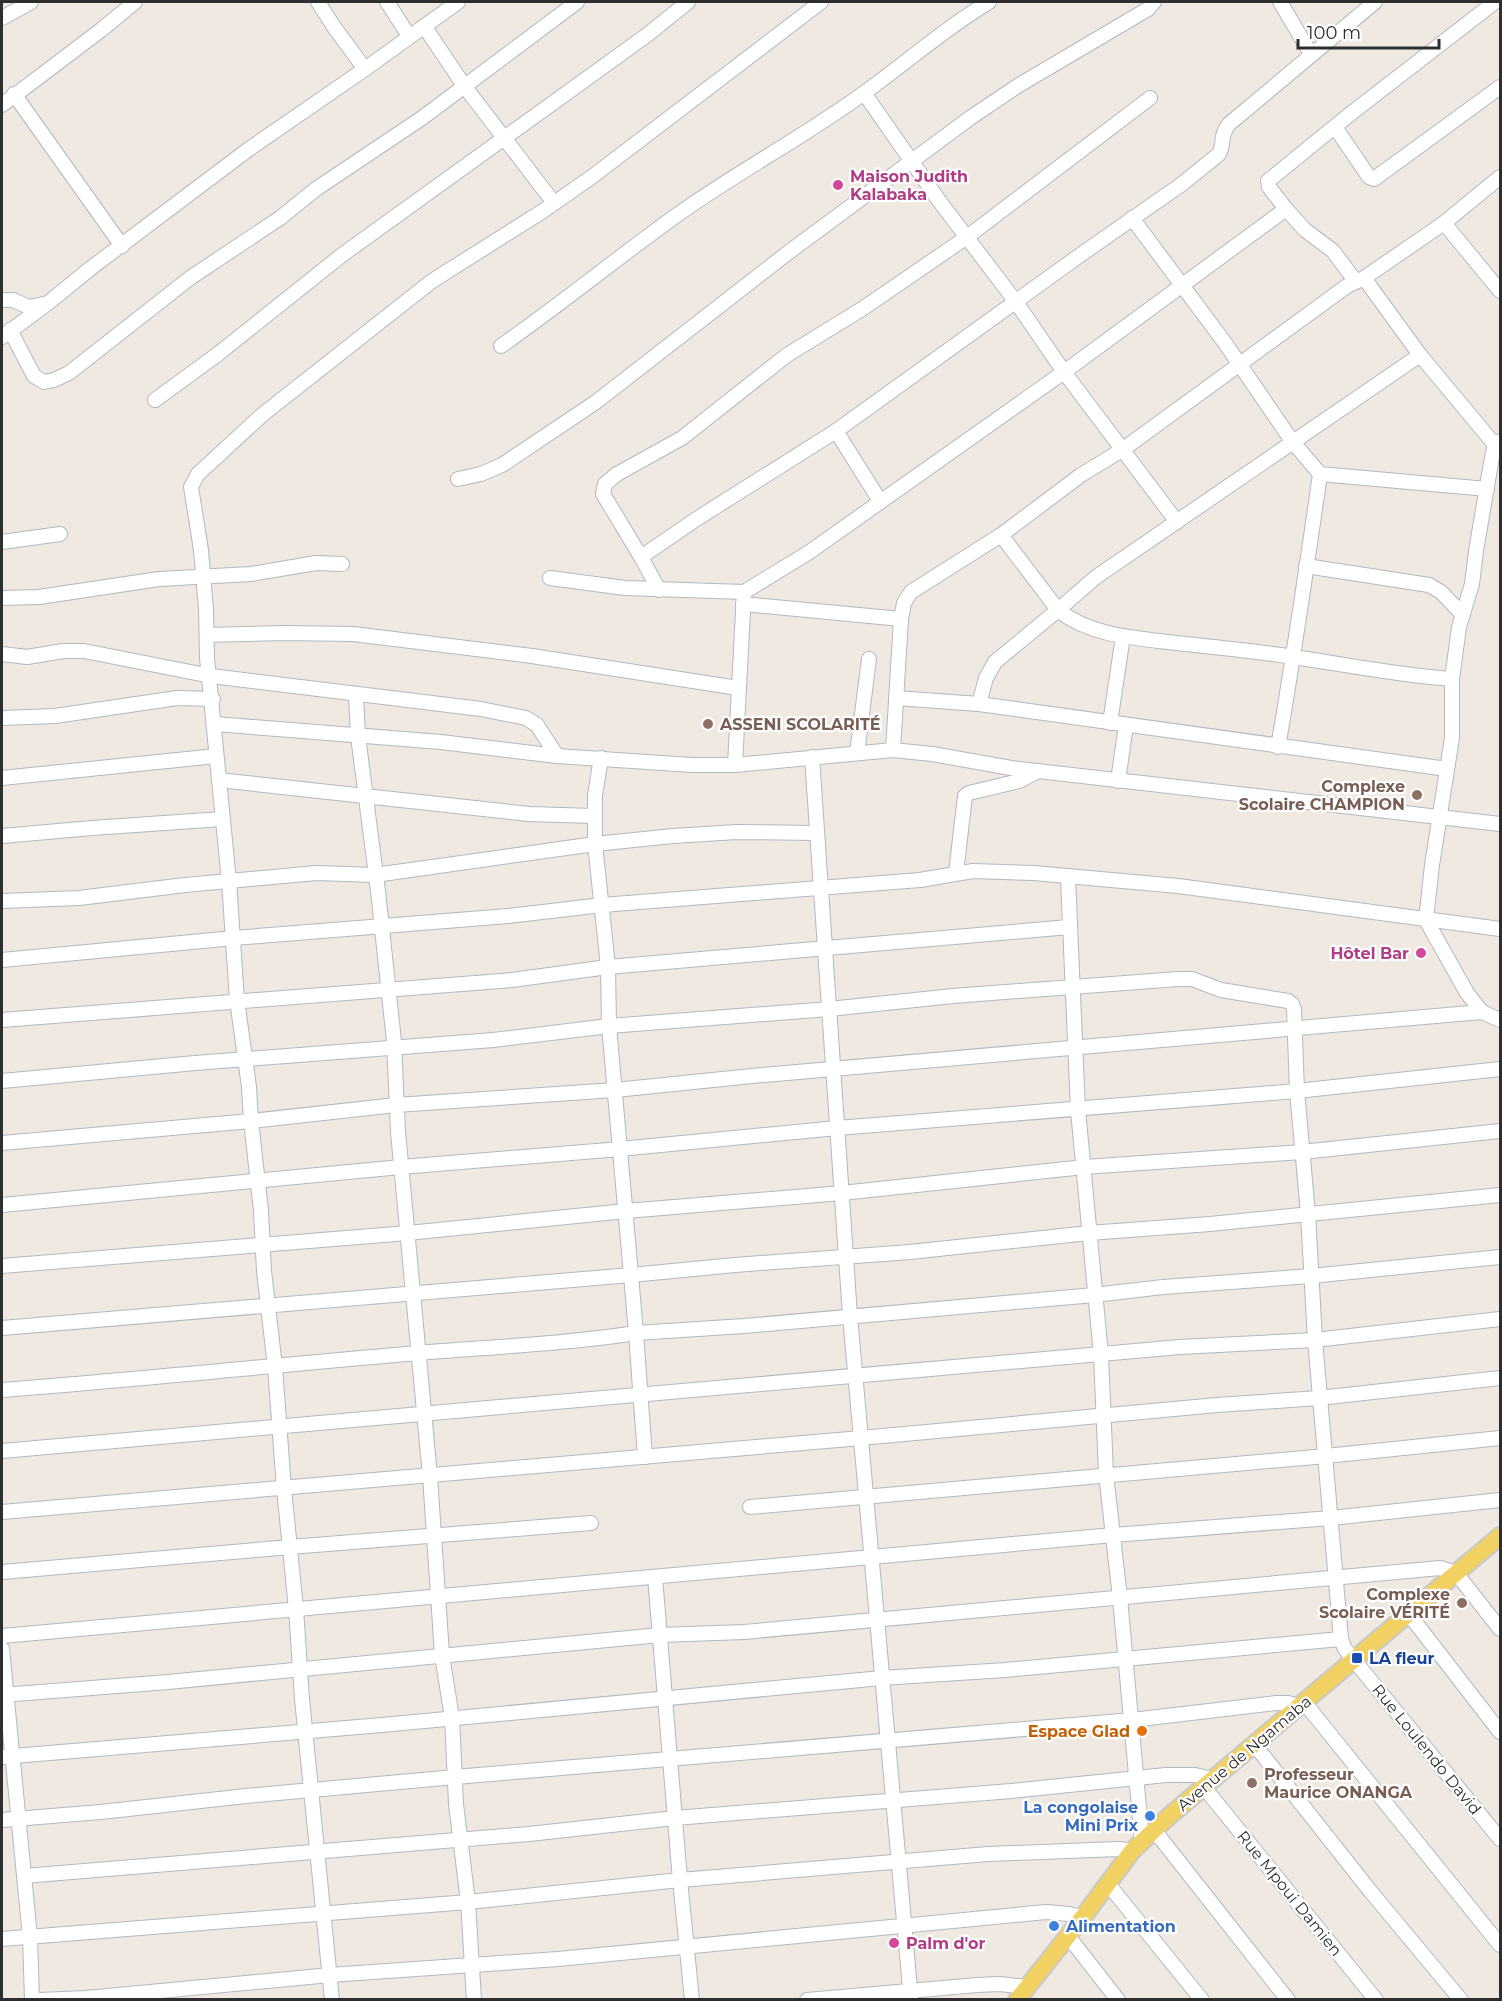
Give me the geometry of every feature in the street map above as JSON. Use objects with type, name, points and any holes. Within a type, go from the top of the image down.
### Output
[{"type":"main road","name":"Avenue de Ngamaba","points":[[1023,1995],[1143,1841],[1208,1783],[1500,1536]]},
{"type":"street","points":[[2,18],[31,2]]},
{"type":"street","points":[[2,105],[135,2]]},
{"type":"street","points":[[318,2],[365,69]]},
{"type":"street","points":[[387,2],[409,36]]},
{"type":"street","points":[[458,2],[249,149],[6,333],[34,376],[44,382],[69,373],[190,278],[280,218],[316,189],[465,87],[577,2]]},
{"type":"street","points":[[155,400],[218,354],[342,255],[647,35],[688,2]]},
{"type":"street","points":[[332,2000],[300,1669],[249,1087],[237,1000],[234,938],[216,756],[200,544],[191,487],[198,474],[262,415],[432,281],[554,203],[666,122],[821,2]]},
{"type":"street","points":[[501,346],[562,304],[677,215],[800,137],[864,93],[958,21],[989,2]]},
{"type":"street","points":[[458,479],[481,474],[502,465],[596,402],[911,161],[1019,85],[1149,9],[1154,2]]},
{"type":"street","points":[[1280,2],[1311,54]]},
{"type":"street","points":[[642,556],[836,431],[1182,184],[1219,154],[1222,149],[1221,139],[1229,124],[1375,2]]},
{"type":"street","points":[[1495,2],[1268,181],[1269,187],[1286,209],[1305,230],[1333,251],[1360,280],[1420,355],[1498,443],[1487,489],[1472,584],[1459,627],[1452,679],[1452,738],[1432,865],[1426,920],[1467,993],[1482,1012],[1500,1020]]},
{"type":"street","points":[[424,26],[465,87],[554,203]]},
{"type":"street","points":[[1335,127],[1369,177],[1374,179],[1500,87]]},
{"type":"street","points":[[864,93],[1064,372],[1177,522]]},
{"type":"street","points":[[14,94],[122,246]]},
{"type":"street","points":[[659,590],[642,556],[603,494],[605,484],[617,474],[681,438],[787,355],[862,309],[967,237],[1150,98]]},
{"type":"street","points":[[893,750],[901,619],[904,603],[911,592],[1001,535],[1081,475],[1122,450],[1239,364],[1444,222],[1500,177]]},
{"type":"street","points":[[743,598],[1064,372],[1286,209]]},
{"type":"street","points":[[1132,218],[1239,364],[1292,441],[1320,474],[1487,489]]},
{"type":"street","points":[[1444,222],[1500,291]]},
{"type":"street","points":[[2,300],[13,300],[29,307],[48,303]]},
{"type":"street","points":[[979,704],[986,678],[995,662],[1116,562],[1420,355]]},
{"type":"street","points":[[836,431],[880,501]]},
{"type":"street","points":[[1278,747],[1294,657],[1320,474]]},
{"type":"street","points":[[2,542],[60,534]]},
{"type":"street","points":[[1001,535],[1058,610],[1082,626],[1123,636],[1294,657],[1406,676],[1452,679]]},
{"type":"street","points":[[2,598],[39,597],[159,579],[251,574],[316,564],[342,564]]},
{"type":"street","points":[[1306,566],[1430,585],[1441,592],[1463,615]]},
{"type":"street","points":[[550,578],[625,588],[743,598],[901,619]]},
{"type":"street","points":[[735,765],[743,598]]},
{"type":"street","points":[[207,635],[353,634],[532,656],[738,688]]},
{"type":"street","points":[[1110,723],[1123,636]]},
{"type":"street","points":[[2,654],[27,657],[63,651],[84,651],[211,676],[481,709],[526,718],[537,725],[557,756]]},
{"type":"street","points":[[857,753],[869,659]]},
{"type":"street","points":[[356,695],[358,736],[389,989],[401,1167],[430,1476],[442,1655],[452,1718],[454,1776],[459,1839],[468,1902],[474,2000]]},
{"type":"street","points":[[2,718],[55,716],[177,698],[213,699]]},
{"type":"street","points":[[896,698],[979,704],[1447,769]]},
{"type":"street","points":[[215,724],[504,748],[557,756],[692,765],[735,765],[893,750],[1118,781],[1500,824]]},
{"type":"street","points":[[1118,781],[1126,725]]},
{"type":"street","points":[[2,778],[216,756]]},
{"type":"street","points":[[812,757],[850,1316],[911,1995]]},
{"type":"street","points":[[601,758],[594,816],[608,967],[609,1026],[642,1395],[645,1457]]},
{"type":"street","points":[[956,873],[965,796],[1018,781],[1038,771]]},
{"type":"street","points":[[219,780],[530,814],[594,816]]},
{"type":"street","points":[[2,836],[222,819]]},
{"type":"street","points":[[2,901],[79,898],[316,873],[375,875],[596,844],[737,832],[816,833]]},
{"type":"street","points":[[2,960],[234,938],[508,916],[602,905],[920,880],[956,873],[1003,871],[1178,886],[1500,929]]},
{"type":"street","points":[[1068,878],[1078,1110],[1101,1355],[1106,1474],[1143,1841],[1288,2000]]},
{"type":"street","points":[[2,1020],[512,980],[608,967],[1069,927]]},
{"type":"street","points":[[2,1081],[493,1040],[609,1026],[829,1010],[953,996],[1192,979],[1221,990],[1288,1001],[1294,1010],[1297,1091],[1308,1214],[1319,1398],[1341,1639],[7,1756]]},
{"type":"street","points":[[2,1143],[251,1121],[396,1105],[615,1090],[1482,1012]]},
{"type":"street","points":[[2,1205],[837,1128],[1297,1091],[1500,1069]]},
{"type":"street","points":[[2,1266],[408,1233],[626,1211],[842,1193],[1084,1167],[1302,1152],[1500,1131]]},
{"type":"street","points":[[2,1328],[846,1257],[1500,1195]]},
{"type":"street","points":[[2,1390],[636,1333],[744,1326],[1094,1295],[1163,1287],[1311,1276],[1500,1257]]},
{"type":"street","points":[[2,1451],[1180,1347],[1315,1340],[1500,1319]]},
{"type":"street","points":[[2,1512],[861,1438],[1217,1404],[1319,1398],[1500,1378]]},
{"type":"street","points":[[750,1508],[1500,1438]]},
{"type":"street","points":[[2,1636],[437,1595],[1331,1518],[1500,1500]]},
{"type":"street","points":[[2,1572],[591,1523]]},
{"type":"street","points":[[4,1694],[168,1682],[660,1635],[744,1632],[1440,1568],[1456,1573],[1500,1629]]},
{"type":"street","points":[[655,1577],[692,2000]]},
{"type":"street","points":[[1408,1613],[1500,1732]]},
{"type":"street","name":"Rue Loulendo David","points":[[1341,1639],[1345,1649],[1500,1839]]},
{"type":"street","points":[[2,1649],[7,1756],[18,1819],[24,1876],[30,1937],[32,2000]]},
{"type":"street","points":[[2,1820],[454,1776],[1132,1720],[1276,1703],[1302,1704],[1500,1945]]},
{"type":"street","points":[[1254,1744],[1371,1892],[1461,2000]]},
{"type":"street","points":[[24,1876],[318,1852],[1182,1774],[1208,1783]]},
{"type":"street","name":"Rue Mpoui Damien","points":[[1208,1783],[1376,2000]]},
{"type":"street","points":[[2,1939],[468,1902],[680,1880],[988,1854],[1119,1849],[1143,1841]]},
{"type":"street","points":[[1108,1884],[1202,2000]]},
{"type":"street","points":[[40,2000],[86,1998],[330,1975],[471,1966],[1046,1912],[1083,1917]]},
{"type":"street","points":[[1068,1936],[1118,2000]]},
{"type":"street","points":[[807,2000],[911,1995],[999,1984],[1023,1995]]},
{"type":"place","name":"Maison Judith Kalabaka","points":[[838,185]]},
{"type":"place","name":"ASSENI SCOLARITÉ","points":[[708,724]]},
{"type":"place","name":"Complexe Scolaire CHAMPION","points":[[1417,795]]},
{"type":"place","name":"Hôtel Bar","points":[[1421,953]]},
{"type":"place","name":"Complexe Scolaire VÉRITÉ","points":[[1462,1603]]},
{"type":"place","name":"LA fleur","points":[[1357,1658]]},
{"type":"place","name":"Espace Glad","points":[[1142,1731]]},
{"type":"place","name":"Professeur Maurice ONANGA","points":[[1252,1783]]},
{"type":"place","name":"La congolaise Mini Prix","points":[[1150,1816]]},
{"type":"place","name":"Alimentation","points":[[1054,1926]]},
{"type":"place","name":"Palm d'or","points":[[894,1943]]}]
